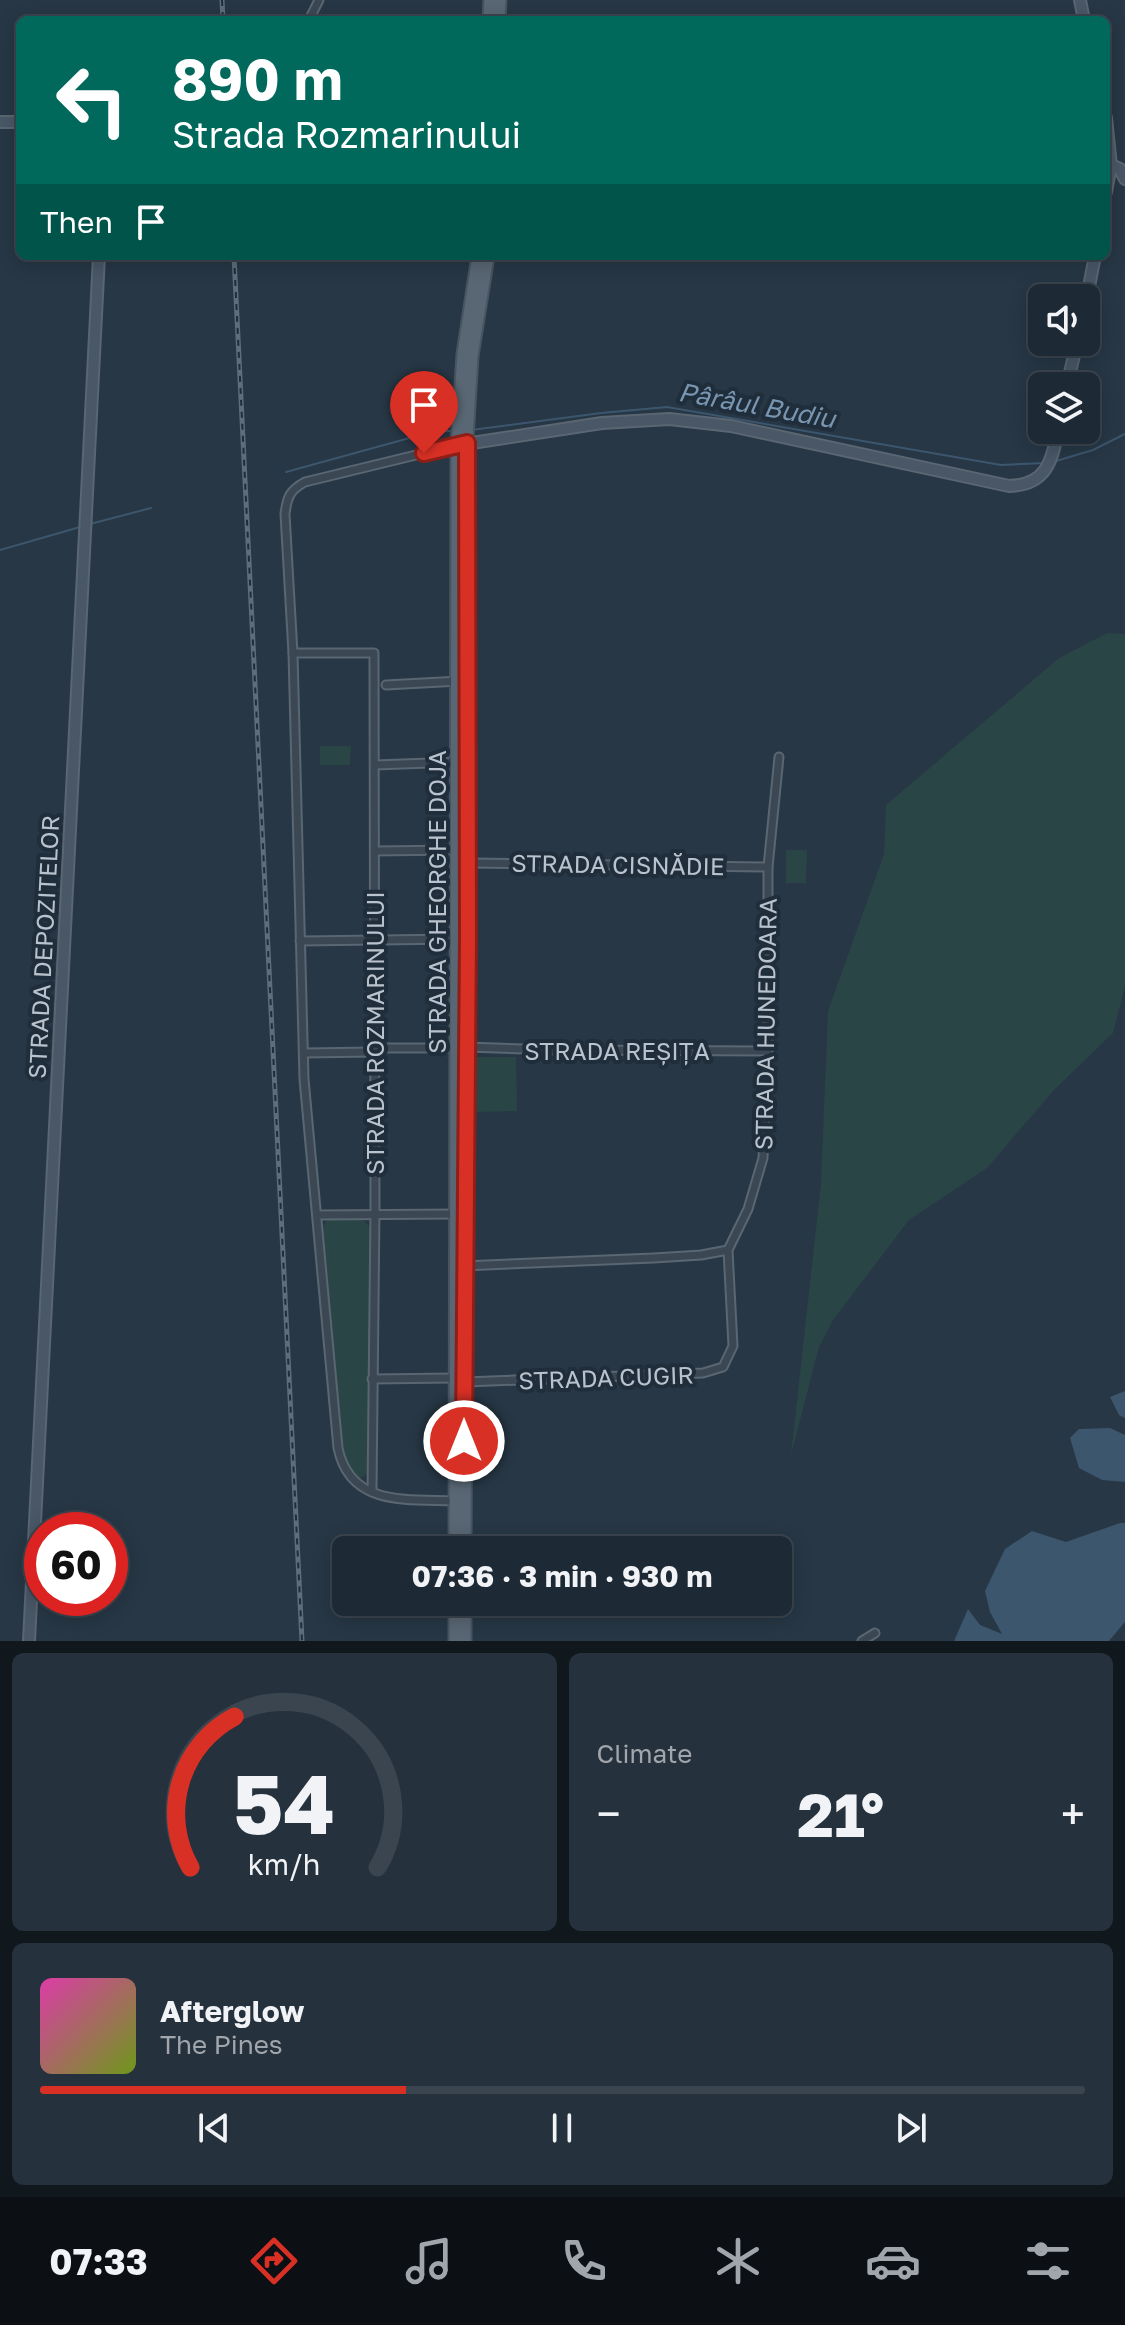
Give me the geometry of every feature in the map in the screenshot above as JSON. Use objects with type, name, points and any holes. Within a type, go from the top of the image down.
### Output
[{"type":"main road","name":"STRADA GHEORGHE DOJA","points":[[460,1266],[455,1214],[468,863],[463,681],[463,354],[477,260]]},
{"type":"main road","name":"STRADA GHEORGHE DOJA","points":[[462,424],[487,260]]},
{"type":"main road","name":"STRADA GHEORGHE DOJA","points":[[463,681],[458,762],[457,939],[462,1048],[460,1380],[465,1536]]},
{"type":"main road","name":"STRADA GHEORGHE DOJA","points":[[455,1536],[460,1380]]},
{"type":"main road","points":[[455,1616],[455,1641]]},
{"type":"main road","points":[[465,1616],[465,1641]]},
{"type":"street","points":[[1110,156],[1110,170]]},
{"type":"street","points":[[1111,165],[1120,169],[1125,179]]},
{"type":"street","name":"STRADA DEPOZITELOR","points":[[29,1641],[99,260]]},
{"type":"street","points":[[1090,284],[1094,260]]},
{"type":"street","points":[[455,1501],[398,1499],[372,1492],[351,1479],[338,1448],[304,1053],[286,500],[293,489],[305,482],[462,442],[602,423],[669,419],[731,426],[1009,486],[1024,485],[1037,479],[1046,469],[1055,444]]},
{"type":"street","name":"STRADA ROZMARINULUI","points":[[293,653],[374,653],[372,1492]]},
{"type":"street","points":[[386,685],[463,681]]},
{"type":"street","name":"STRADA HUNEDOARA","points":[[728,1250],[748,1209],[763,1158],[768,1051],[768,867],[779,757]]},
{"type":"street","points":[[375,765],[458,762]]},
{"type":"street","points":[[375,851],[458,850]]},
{"type":"street","name":"STRADA CISNĂDIE","points":[[468,863],[768,867]]},
{"type":"street","points":[[300,941],[457,939]]},
{"type":"street","name":"STRADA REȘIȚA","points":[[304,1053],[462,1048],[768,1051]]},
{"type":"street","points":[[317,1215],[455,1214]]},
{"type":"street","points":[[460,1266],[701,1255],[728,1250]]},
{"type":"street","name":"STRADA CUGIR","points":[[460,1380],[703,1373],[723,1367],[733,1346],[728,1250]]},
{"type":"street","points":[[372,1379],[460,1380]]},
{"type":"street","points":[[862,1641],[875,1633]]},
{"type":"green space","points":[[1107,633],[1125,634],[1125,986],[1113,1033],[1053,1091],[987,1168],[909,1220],[833,1320],[819,1347],[791,1455],[821,1183],[828,1011],[884,854],[886,805],[1059,658]]},
{"type":"green space","points":[[320,746],[351,746],[350,765],[320,765]]},
{"type":"green space","points":[[786,850],[807,850],[806,883],[786,883]]},
{"type":"green space","points":[[474,1057],[516,1057],[517,1111],[475,1112]]},
{"type":"green space","points":[[328,1219],[363,1220],[371,1228],[368,1466],[366,1475],[359,1479],[349,1469],[343,1448],[323,1226]]},
{"type":"water","points":[[1125,1391],[1125,1418],[1119,1415],[1110,1397]]},
{"type":"water","points":[[1110,1428],[1125,1435],[1125,1482],[1102,1480],[1079,1468],[1070,1438],[1079,1429]]},
{"type":"water","points":[[1125,1523],[1125,1622],[1109,1641],[954,1641],[968,1609],[980,1625],[1002,1634],[990,1612],[985,1591],[1005,1549],[1032,1531],[1066,1542]]},
{"type":"waterway","name":"Pârâul Budiu","points":[[471,430],[667,407],[1001,465],[1045,463]]},
{"type":"waterway","name":"Pârâul Budiu","points":[[286,472],[435,431],[452,431]]},
{"type":"waterway","name":"Pârâul Budiu","points":[[1056,461],[1093,450],[1125,434]]},
{"type":"waterway","name":"Pârâul Budiu","points":[[90,524],[151,508]]},
{"type":"waterway","name":"Pârâul Budiu","points":[[0,550],[80,527]]},
{"type":"railway","points":[[222,0],[223,16]]},
{"type":"railway","points":[[234,260],[302,1641]]},
{"type":"route","points":[[424,453],[467,443],[468,936],[464,1441]]}]
